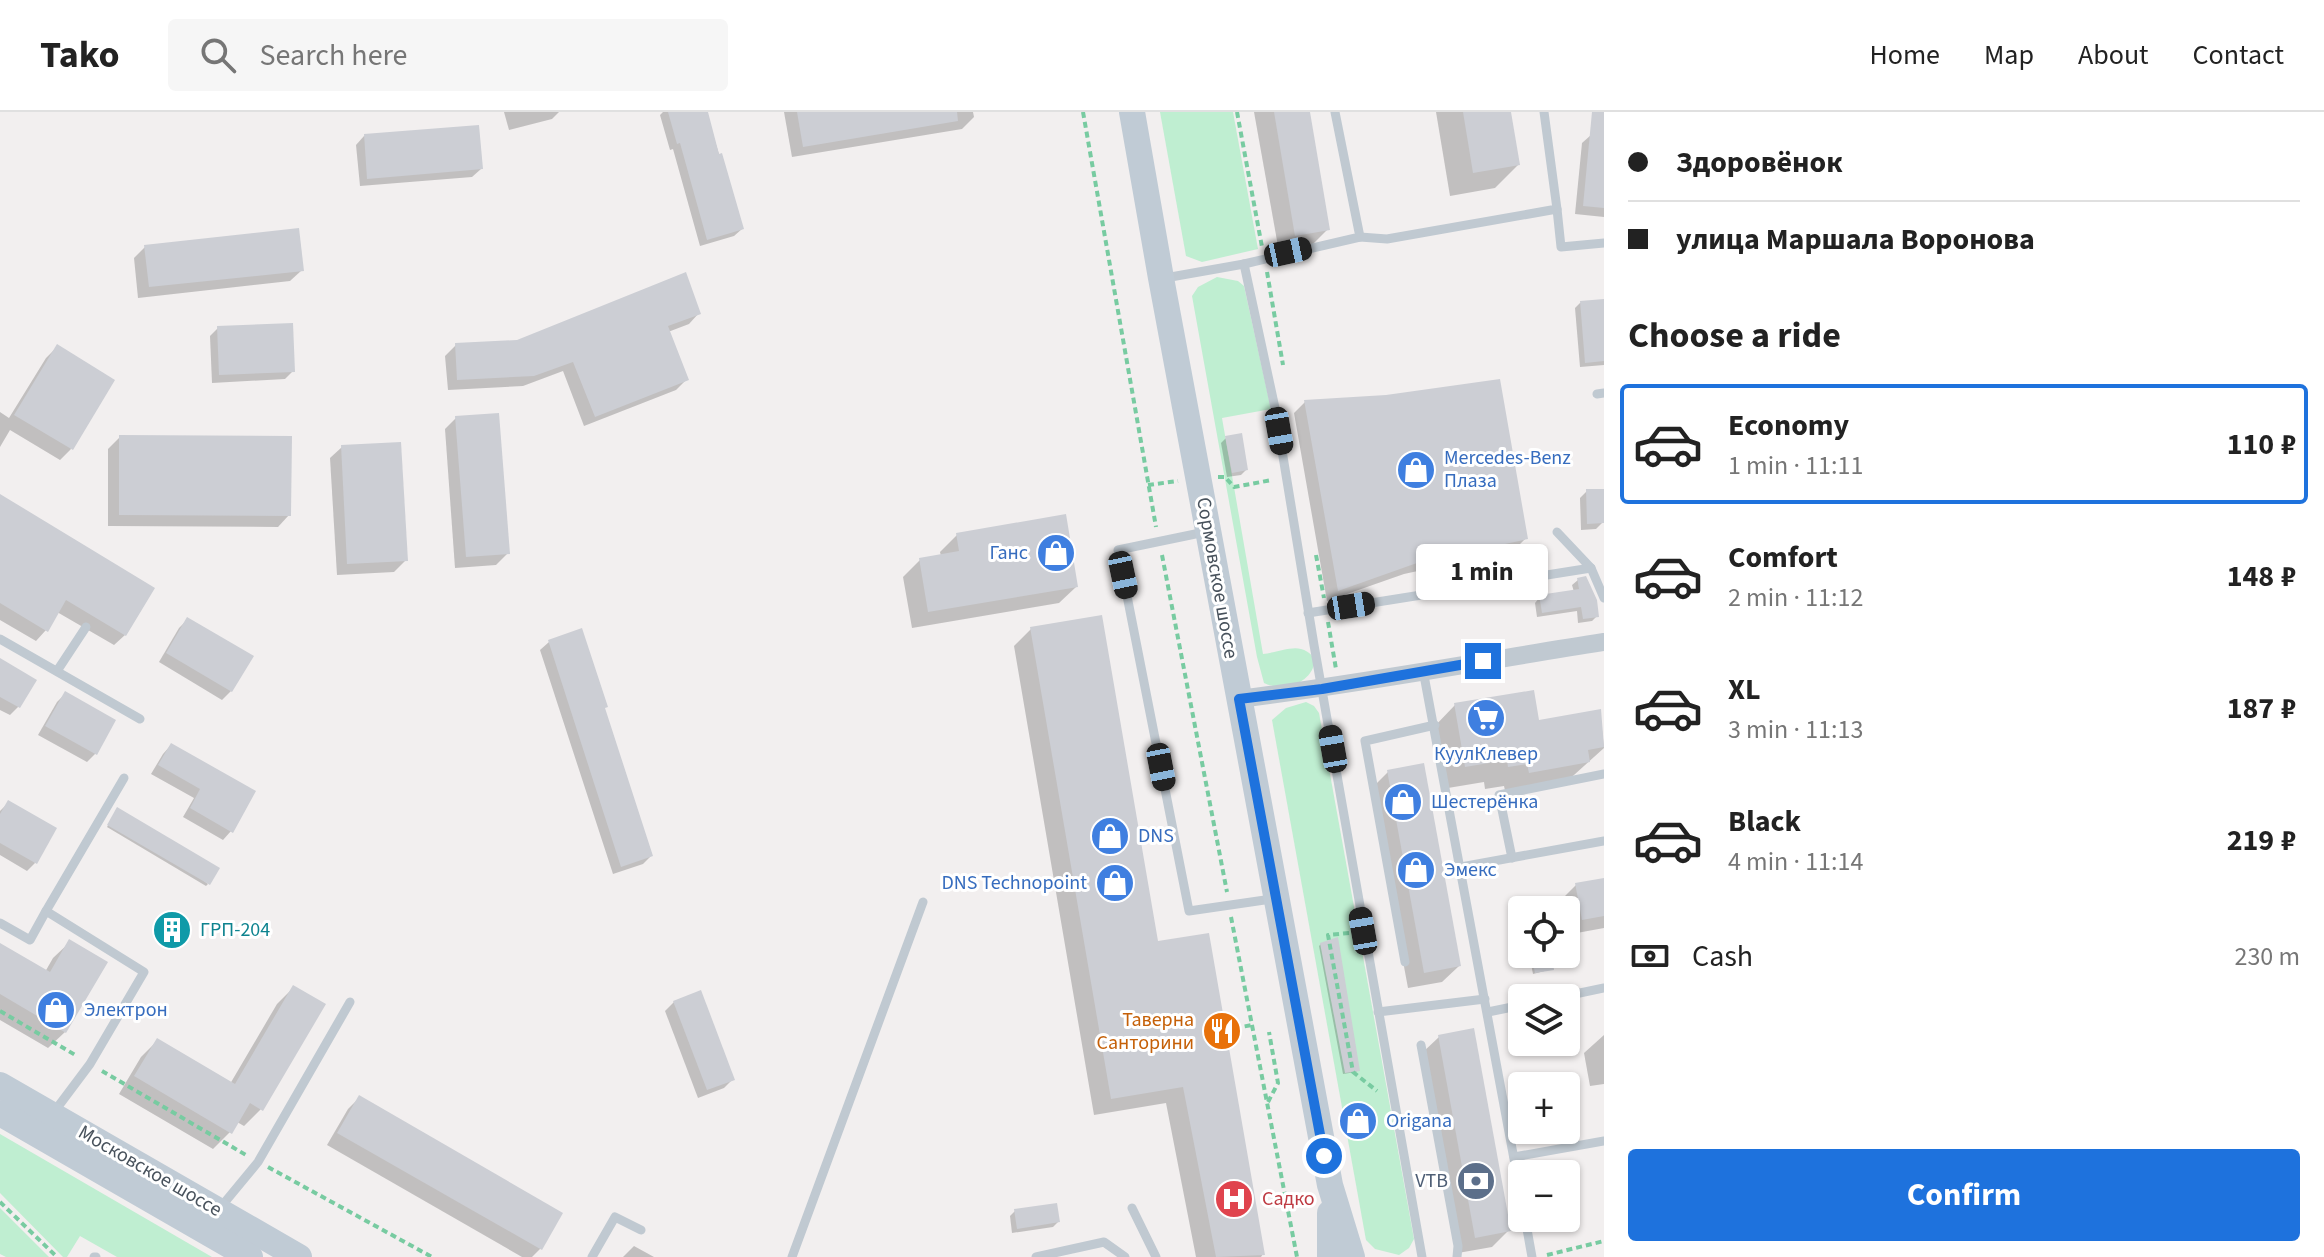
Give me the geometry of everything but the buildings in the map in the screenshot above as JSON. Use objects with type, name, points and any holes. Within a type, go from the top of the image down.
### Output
[{"type":"main road","name":"Сормовское шоссе","points":[[1132,112],[1330,1185],[1352,1257]]},
{"type":"main road","name":"Московское шоссе","points":[[0,1085],[299,1257]]},
{"type":"main road","name":"Московское шоссе","points":[[0,1113],[250,1257]]},
{"type":"main road","name":"Сормовское шоссе","points":[[1330,1185],[1330,1257]]},
{"type":"street","points":[[1239,699],[1322,689],[1604,642]]},
{"type":"lane","points":[[1335,112],[1360,237]]},
{"type":"lane","points":[[1544,112],[1561,247],[1604,243]]},
{"type":"lane","points":[[1161,278],[1244,264],[1360,237],[1387,239],[1557,209]]},
{"type":"lane","points":[[1244,264],[1287,478],[1422,1257]]},
{"type":"lane","points":[[1209,532],[1118,550],[1189,911],[1276,898]]},
{"type":"lane","points":[[1557,532],[1591,568],[1604,598]]},
{"type":"lane","points":[[1308,613],[1591,568]]},
{"type":"lane","points":[[57,671],[86,627]]},
{"type":"lane","points":[[0,639],[140,719]]},
{"type":"lane","points":[[1423,670],[1515,1160]]},
{"type":"lane","points":[[1405,962],[1365,741],[1435,725]]},
{"type":"lane","points":[[1512,858],[1499,795],[1604,774]]},
{"type":"lane","points":[[0,923],[30,940],[124,778]]},
{"type":"lane","points":[[1461,867],[1604,841]]},
{"type":"lane","points":[[792,1257],[923,902]]},
{"type":"lane","points":[[46,911],[144,972],[90,1064],[51,1114]]},
{"type":"lane","points":[[1580,993],[1604,988]]},
{"type":"lane","points":[[1378,1012],[1485,999]]},
{"type":"lane","points":[[218,1210],[258,1162],[350,1002]]},
{"type":"lane","points":[[1488,1012],[1508,1008]]},
{"type":"lane","points":[[1421,1045],[1458,1246],[1457,1257]]},
{"type":"lane","points":[[1514,1157],[1604,1141]]},
{"type":"lane","points":[[1132,1208],[1156,1257]]},
{"type":"lane","points":[[592,1257],[615,1217],[641,1230]]},
{"type":"lane","points":[[1528,1232],[1534,1257]]},
{"type":"lane","points":[[1036,1257],[1104,1242],[1125,1257]]},
{"type":"path","points":[[1083,112],[1148,485],[1297,1257]]},
{"type":"path","points":[[1148,485],[1225,477],[1234,487],[1287,478]]},
{"type":"path","points":[[1329,940],[1353,1072],[1394,1105]]},
{"type":"path","points":[[0,1011],[258,1162],[432,1257]]},
{"type":"path","points":[[1225,1030],[1252,1025]]},
{"type":"path","points":[[1267,1103],[1278,1083],[1269,1032]]},
{"type":"path","points":[[0,1202],[57,1257]]},
{"type":"path","points":[[1534,1257],[1604,1241]]},
{"type":"green space","points":[[1160,112],[1233,112],[1258,249],[1202,262],[1186,256]]},
{"type":"green space","points":[[1217,277],[1238,281],[1244,286],[1271,409],[1222,418],[1263,654],[1297,648],[1310,654],[1314,660],[1308,676],[1289,686],[1277,687],[1264,683],[1257,657],[1192,296],[1198,287]]},
{"type":"green space","points":[[1306,702],[1319,713],[1414,1239],[1409,1248],[1399,1255],[1375,1249],[1366,1240],[1272,720],[1286,708]]},
{"type":"green space","points":[[0,1134],[212,1257],[117,1257],[80,1236],[67,1257],[63,1257],[0,1193]]},
{"type":"green space","points":[[0,1208],[49,1257],[6,1257],[0,1254]]},
{"type":"place","name":"Mercedes-Benz Плаза","points":[[1416,470]]},
{"type":"place","name":"Ганс","points":[[1056,553]]},
{"type":"place","name":"КуулКлевер","points":[[1486,718]]},
{"type":"place","name":"Шестерёнка","points":[[1403,802]]},
{"type":"place","name":"DNS","points":[[1110,836]]},
{"type":"place","name":"Эмекс","points":[[1416,870]]},
{"type":"place","name":"DNS Technopoint","points":[[1115,883]]},
{"type":"place","name":"ГРП-204","points":[[172,930]]},
{"type":"place","name":"Электрон","points":[[56,1010]]},
{"type":"place","name":"Таверна Санторини","points":[[1222,1031]]},
{"type":"place","name":"Origana","points":[[1358,1121]]},
{"type":"place","name":"VTB","points":[[1476,1181]]},
{"type":"place","name":"Садко","points":[[1234,1199]]},
{"type":"route","points":[[1324,1156],[1239,699],[1322,689],[1483,661]]}]
